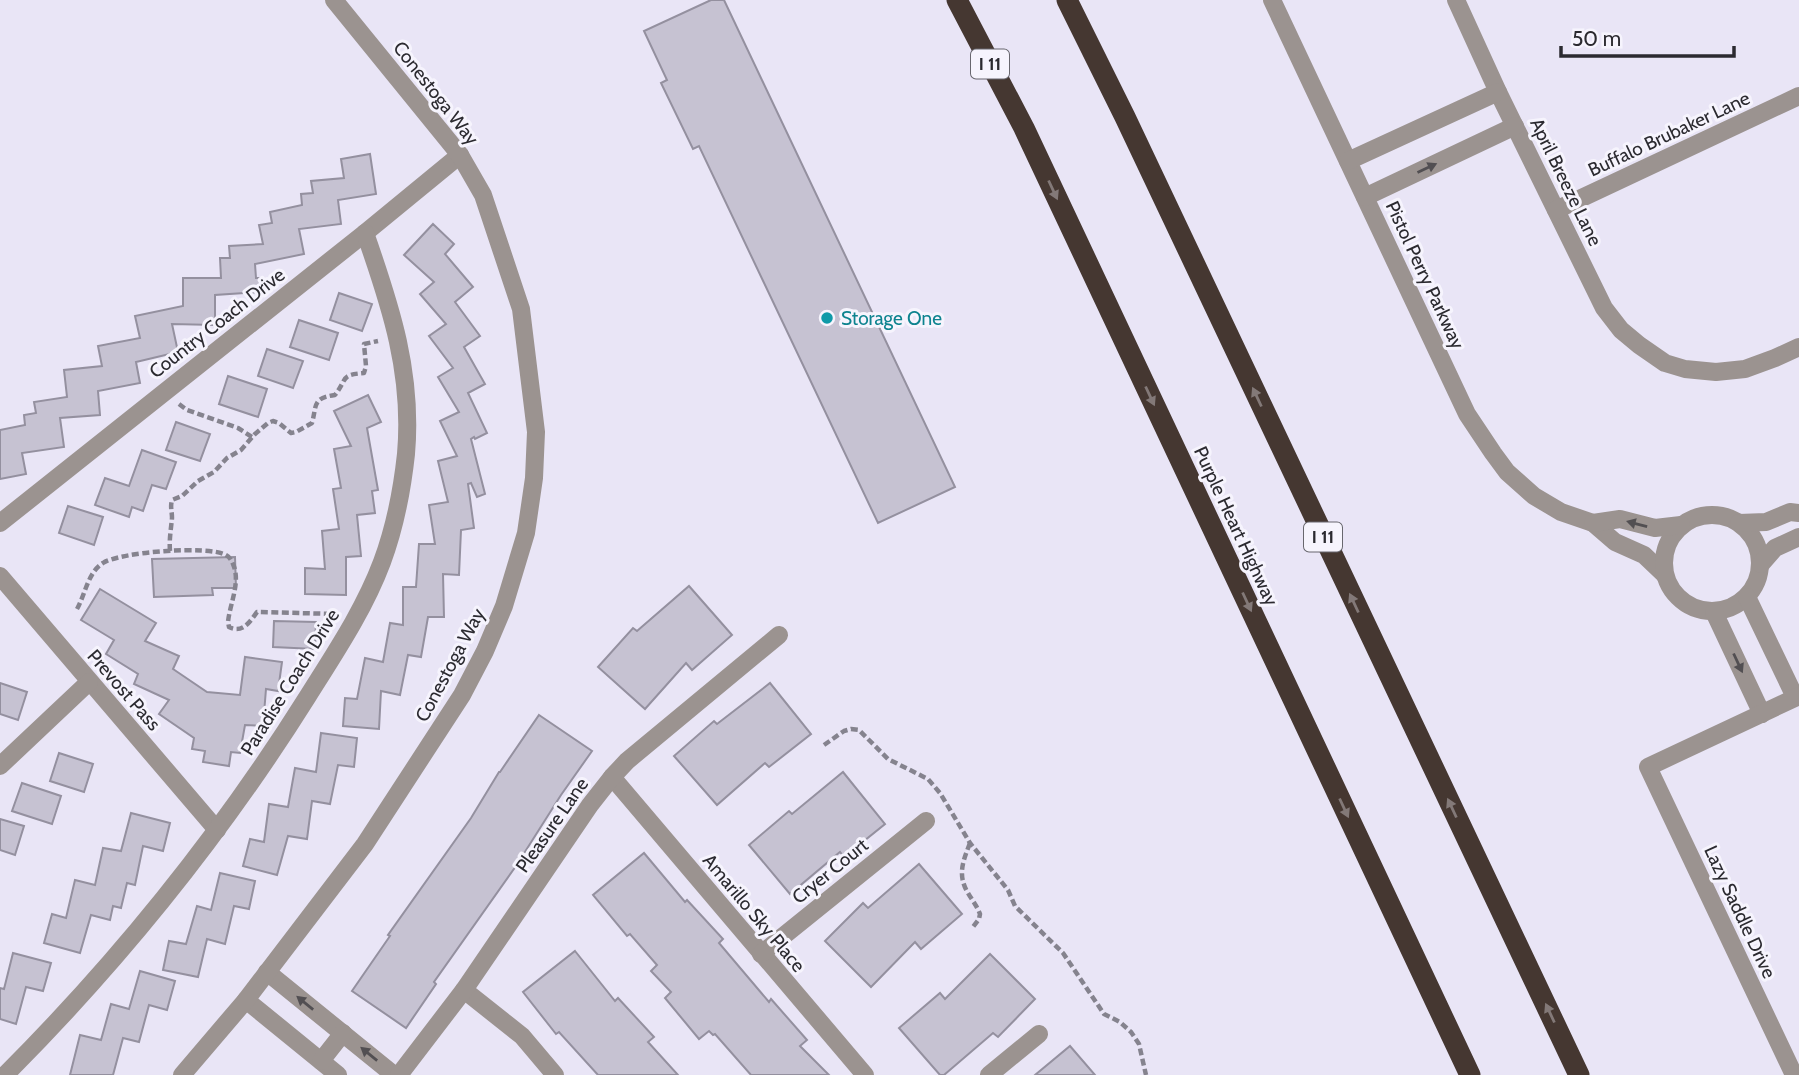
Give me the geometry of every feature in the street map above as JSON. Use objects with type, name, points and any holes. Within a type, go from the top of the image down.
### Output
[{"type":"highway","points":[[947,0],[1024,128]]},
{"type":"highway","name":"Purple Heart Highway","points":[[957,0],[1024,128],[1470,1075]]},
{"type":"highway","name":"I 11","points":[[1067,0],[1579,1075]]},
{"type":"street","name":"Conestoga Way","points":[[182,1075],[246,1000],[365,844],[462,695],[485,652],[504,606],[526,533],[534,478],[536,432],[521,309],[483,195],[460,155],[334,0]]},
{"type":"street","name":"Pistol Perry Parkway","points":[[1272,0],[1467,414],[1493,453],[1507,472],[1534,496],[1561,512],[1593,523],[1615,542],[1644,555],[1665,575]]},
{"type":"street","name":"April Breeze Lane","points":[[1462,2],[1498,92],[1604,308],[1621,330],[1665,363],[1685,369],[1716,372],[1745,369],[1799,346]]},
{"type":"street","points":[[1348,161],[1498,92]]},
{"type":"street","name":"Buffalo Brubaker Lane","points":[[1556,210],[1799,96]]},
{"type":"street","points":[[1365,197],[1515,126]]},
{"type":"street","name":"Country Coach Drive","points":[[0,523],[460,155]]},
{"type":"street","name":"Paradise Coach Drive","points":[[5,1075],[112,958],[217,830],[292,722],[367,596],[381,563],[398,508],[407,426],[405,379],[396,327],[365,233]]},
{"type":"street","points":[[1739,523],[1766,522],[1790,512],[1799,513]]},
{"type":"street","points":[[1716,515],[1739,523],[1756,542],[1761,564],[1757,583],[1747,597],[1732,608],[1714,612],[1690,607],[1672,591],[1665,575],[1663,556],[1667,544],[1681,525],[1692,519],[1716,515]]},
{"type":"street","name":"Pistol Perry Parkway","points":[[1593,523],[1620,519],[1655,528],[1681,525]]},
{"type":"street","points":[[1761,564],[1774,548],[1799,537]]},
{"type":"street","name":"Prevost Pass","points":[[0,576],[217,830]]},
{"type":"street","points":[[1714,612],[1762,714],[1797,697],[1747,597]]},
{"type":"street","name":"Pleasure Lane","points":[[399,1075],[464,990],[612,777],[627,761],[779,635]]},
{"type":"street","points":[[0,766],[89,682]]},
{"type":"street","name":"Lazy Saddle Drive","points":[[1762,714],[1648,767],[1794,1075]]},
{"type":"street","name":"Amarillo Sky Place","points":[[612,777],[865,1075]]},
{"type":"street","name":"Cryer Court","points":[[761,954],[926,821]]},
{"type":"street","points":[[267,972],[394,1075]]},
{"type":"street","points":[[464,990],[522,1036],[555,1075]]},
{"type":"street","points":[[246,1000],[338,1075]]},
{"type":"street","points":[[321,1061],[343,1033]]},
{"type":"street","points":[[989,1075],[1039,1034]]},
{"type":"path","points":[[170,551],[172,500],[182,496],[198,481],[214,472],[268,423],[279,423],[291,433],[312,423],[317,402],[323,397],[335,395],[346,377],[352,373],[364,373],[364,344],[382,341]]},
{"type":"path","points":[[179,403],[187,410],[238,428],[252,437]]},
{"type":"path","points":[[77,609],[85,587],[99,565],[107,560],[170,551],[206,551],[225,554],[234,566],[236,587],[228,622],[229,627],[234,630],[244,627],[257,612],[339,614]]},
{"type":"path","points":[[824,745],[844,731],[859,730],[888,759],[928,779],[940,793],[981,859],[1008,890],[1022,915],[1063,953],[1104,1014],[1120,1022],[1131,1032],[1139,1045],[1146,1075]]},
{"type":"path","points":[[970,843],[961,875],[964,887],[980,914],[973,928]]},
{"type":"building","name":"Storage One","points":[[711,0],[724,0],[955,487],[878,523],[699,146],[693,149],[661,83],[667,80],[644,31]]},
{"type":"building","points":[[370,154],[376,194],[338,200],[341,224],[299,229],[304,254],[255,264],[256,278],[261,278],[261,292],[215,295],[215,325],[172,324],[178,352],[136,362],[140,383],[98,391],[100,415],[60,418],[64,447],[22,453],[26,474],[0,479],[0,430],[25,425],[24,415],[36,413],[34,402],[67,397],[64,370],[102,366],[98,346],[140,338],[135,316],[183,306],[183,278],[221,278],[220,258],[230,258],[229,246],[263,244],[259,225],[272,223],[270,212],[302,205],[301,194],[313,193],[311,181],[344,178],[341,159]]},
{"type":"building","points":[[433,224],[454,244],[445,254],[473,287],[455,302],[480,336],[464,347],[485,384],[468,393],[487,433],[471,439],[485,494],[477,497],[471,483],[468,484],[474,528],[461,530],[459,575],[443,574],[444,617],[428,617],[421,657],[408,655],[400,695],[381,691],[379,729],[343,726],[345,698],[357,699],[365,658],[383,662],[390,623],[403,625],[403,587],[416,587],[419,544],[435,544],[429,505],[448,502],[438,461],[457,456],[440,421],[459,412],[438,377],[453,368],[429,336],[446,324],[420,294],[434,282],[404,255]]},
{"type":"building","points":[[339,293],[372,304],[362,331],[330,320]]},
{"type":"building","points":[[299,320],[338,333],[329,360],[290,347]]},
{"type":"building","points":[[267,349],[303,361],[293,388],[258,376]]},
{"type":"building","points":[[228,376],[267,389],[258,417],[219,404]]},
{"type":"building","points":[[368,395],[381,422],[367,428],[378,490],[372,491],[375,513],[357,515],[361,556],[346,557],[346,595],[305,594],[305,568],[325,569],[322,531],[339,529],[333,489],[341,488],[334,449],[351,446],[334,411]]},
{"type":"building","points":[[176,422],[210,434],[200,461],[166,450]]},
{"type":"building","points":[[142,450],[176,462],[166,489],[152,485],[143,511],[132,507],[129,517],[95,505],[105,478],[129,486]]},
{"type":"building","points":[[68,506],[103,517],[94,545],[59,533]]},
{"type":"building","points":[[235,557],[236,588],[212,588],[213,595],[154,597],[152,559]]},
{"type":"building","points":[[689,586],[732,635],[692,670],[686,663],[645,709],[598,667],[633,628],[637,631]]},
{"type":"building","points":[[100,589],[156,623],[145,641],[179,656],[173,669],[207,692],[240,695],[245,657],[282,662],[278,691],[266,689],[263,726],[245,725],[240,753],[231,752],[229,766],[203,762],[205,751],[192,749],[194,738],[159,714],[169,700],[134,684],[138,674],[106,654],[114,640],[81,620]]},
{"type":"building","points":[[274,621],[316,622],[315,649],[273,647]]},
{"type":"building","points":[[0,683],[27,692],[18,720],[0,714]]},
{"type":"building","points":[[770,683],[811,734],[769,767],[765,763],[717,805],[674,756],[714,721],[717,724]]},
{"type":"building","points":[[539,715],[592,751],[516,866],[434,982],[436,984],[406,1028],[352,991]]},
{"type":"building","points":[[321,733],[357,738],[354,767],[338,765],[330,804],[312,801],[307,839],[288,836],[277,875],[243,866],[250,839],[264,842],[269,804],[288,807],[295,768],[316,772]]},
{"type":"building","points":[[59,753],[93,764],[84,792],[50,781]]},
{"type":"building","points":[[843,772],[885,824],[844,857],[840,852],[790,894],[749,845],[789,811],[792,814]]},
{"type":"building","points":[[22,783],[61,796],[52,824],[12,811]]},
{"type":"building","points":[[131,813],[170,823],[163,851],[143,846],[135,885],[127,883],[121,908],[113,906],[110,920],[91,915],[80,953],[44,943],[52,914],[66,918],[75,880],[95,885],[103,848],[121,851]]},
{"type":"building","points":[[0,819],[24,826],[15,855],[0,850]]},
{"type":"building","points":[[644,853],[685,902],[687,900],[723,939],[719,943],[769,1002],[771,999],[807,1040],[800,1046],[829,1075],[751,1075],[715,1034],[709,1031],[699,1039],[665,998],[671,992],[651,971],[657,965],[630,934],[627,936],[593,895]]},
{"type":"building","points":[[919,864],[962,914],[921,949],[915,942],[871,987],[825,941],[863,903],[868,908]]},
{"type":"building","points":[[220,873],[255,881],[249,909],[234,906],[225,944],[207,939],[198,977],[163,970],[169,941],[186,944],[197,906],[211,910]]},
{"type":"building","points":[[575,951],[615,1001],[618,998],[654,1037],[648,1042],[678,1075],[598,1075],[559,1032],[556,1034],[523,992]]},
{"type":"building","points":[[13,953],[51,963],[43,991],[26,987],[16,1024],[0,1019],[0,988],[4,989]]},
{"type":"building","points":[[990,954],[1035,999],[998,1037],[993,1033],[944,1075],[940,1075],[899,1028],[940,993],[945,999]]},
{"type":"building","points":[[140,971],[175,981],[167,1010],[149,1005],[139,1042],[123,1038],[113,1075],[70,1075],[80,1035],[101,1040],[111,1004],[129,1009]]},
{"type":"building","points":[[1070,1046],[1095,1075],[1035,1075]]},
{"type":"place","name":"Storage One","points":[[827,318]]}]
